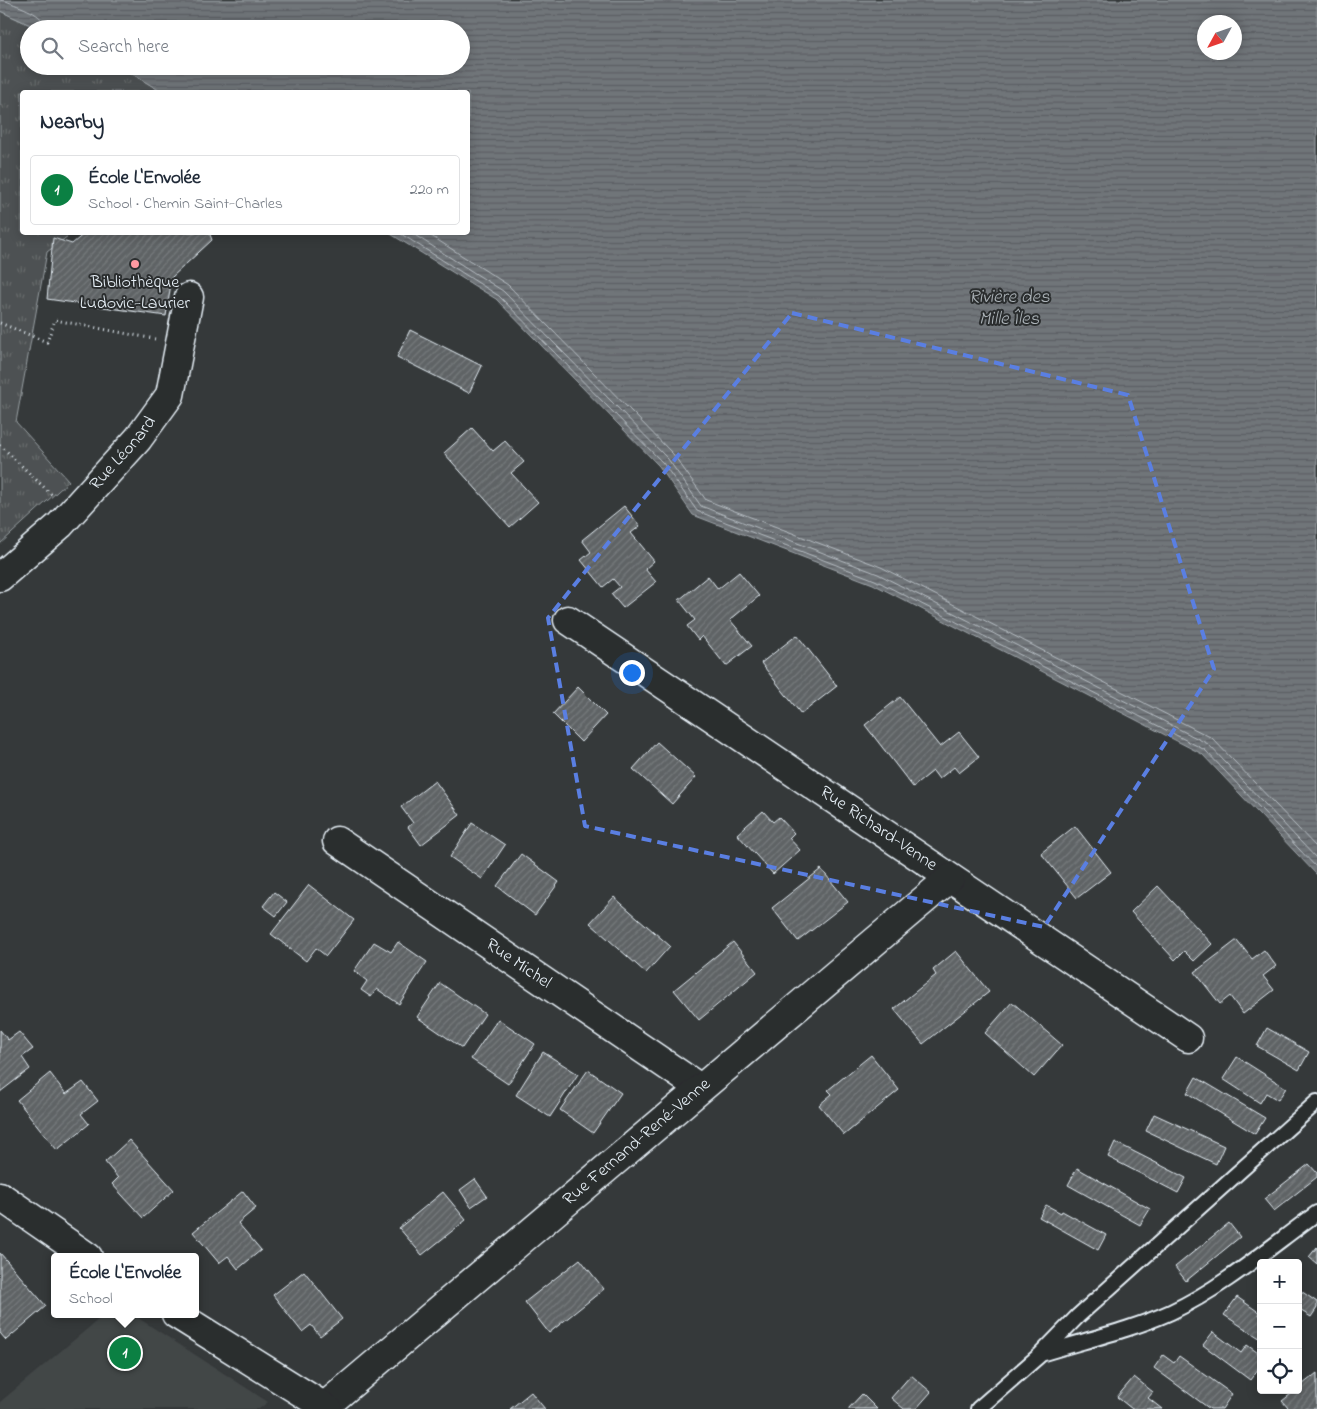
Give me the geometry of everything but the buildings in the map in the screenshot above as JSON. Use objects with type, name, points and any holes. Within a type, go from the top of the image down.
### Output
[{"type":"street","name":"Rue Léonard","points":[[0,577],[71,514],[138,439],[170,395],[189,298]]},
{"type":"street","name":"Rue Richard-Venne","points":[[568,620],[1188,1038]]},
{"type":"street","name":"Rue Michel","points":[[337,840],[700,1088]]},
{"type":"street","name":"Rue Fernand-René-Venne","points":[[326,1408],[700,1088],[950,878]]},
{"type":"street","points":[[0,1196],[82,1253]]},
{"type":"street","points":[[182,1318],[326,1408]]},
{"type":"lane","points":[[978,1409],[1041,1354],[1078,1316],[1317,1102]]},
{"type":"lane","points":[[1041,1354],[1128,1328],[1172,1312],[1223,1282],[1317,1213]]},
{"type":"path","points":[[0,323],[47,342],[55,320],[180,343]]},
{"type":"path","points":[[0,445],[71,514]]},
{"type":"highlighted area","points":[[792,313],[1128,395],[1214,669],[1044,927],[585,826],[548,618]]},
{"type":"shaded area","points":[[100,1318],[138,1318],[268,1402],[259,1409],[0,1409],[0,1402]]},
{"type":"green space","points":[[0,11],[20,20],[20,75],[134,75],[159,90],[20,90],[20,235],[69,235],[47,252],[16,422],[69,481],[0,544]]},
{"type":"water","name":"Rivière des Mille Îles","points":[[0,0],[1317,0],[1317,875],[1202,754],[873,584],[693,515],[659,466],[496,299],[392,235],[470,235],[470,90],[159,90],[134,75],[470,75],[470,20],[20,20],[0,11]]},
{"type":"place","name":"Bibliothèque Ludovic-Laurier","points":[[135,264]]},
{"type":"place","name":"École L'Envolée","points":[[125,1353]]}]
